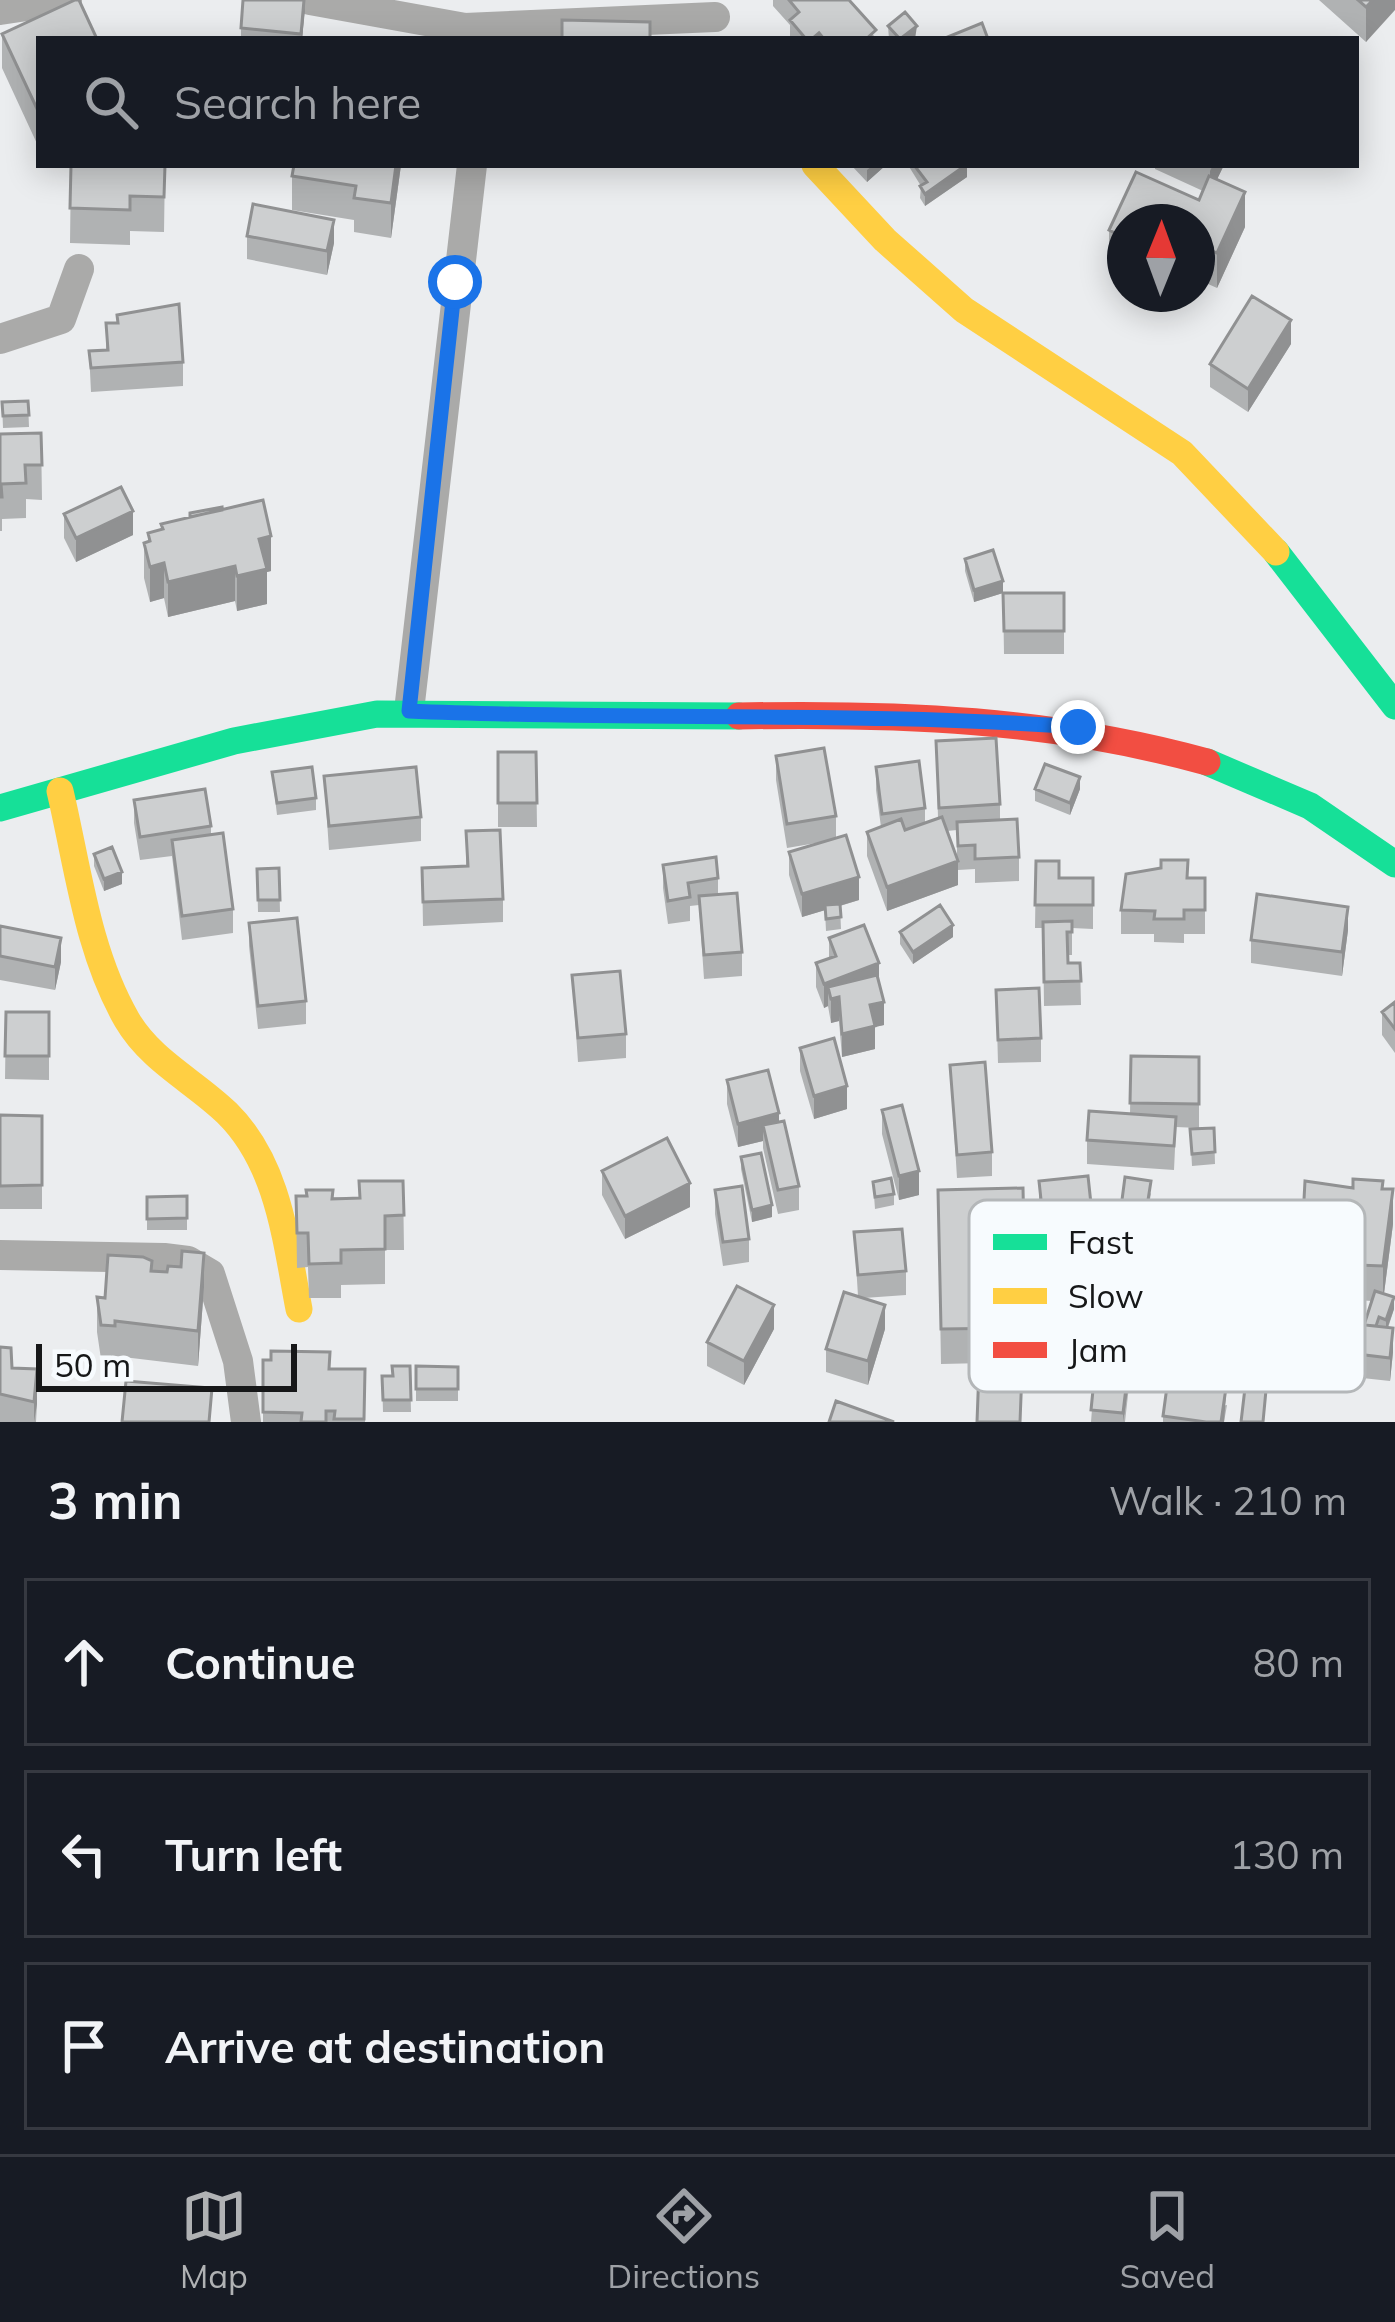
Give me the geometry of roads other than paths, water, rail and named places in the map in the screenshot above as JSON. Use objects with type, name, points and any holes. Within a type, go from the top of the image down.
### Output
[{"type":"street","points":[[0,10],[67,0]]},
{"type":"street","points":[[310,0],[521,34],[718,19]]},
{"type":"street","points":[[409,711],[472,168]]},
{"type":"street","points":[[818,168],[955,300],[1017,349],[1180,450],[1254,529],[1395,706]]},
{"type":"street","points":[[0,339],[61,320],[80,269]]},
{"type":"street","points":[[0,808],[197,747],[409,711],[573,719],[916,716],[1078,727],[1231,766],[1341,819],[1395,864]]},
{"type":"street","points":[[60,791],[106,970],[128,1021],[154,1054],[231,1116],[253,1145],[275,1195],[299,1309]]},
{"type":"street","points":[[0,1256],[164,1258],[188,1261],[210,1274],[238,1361],[246,1422]]}]
